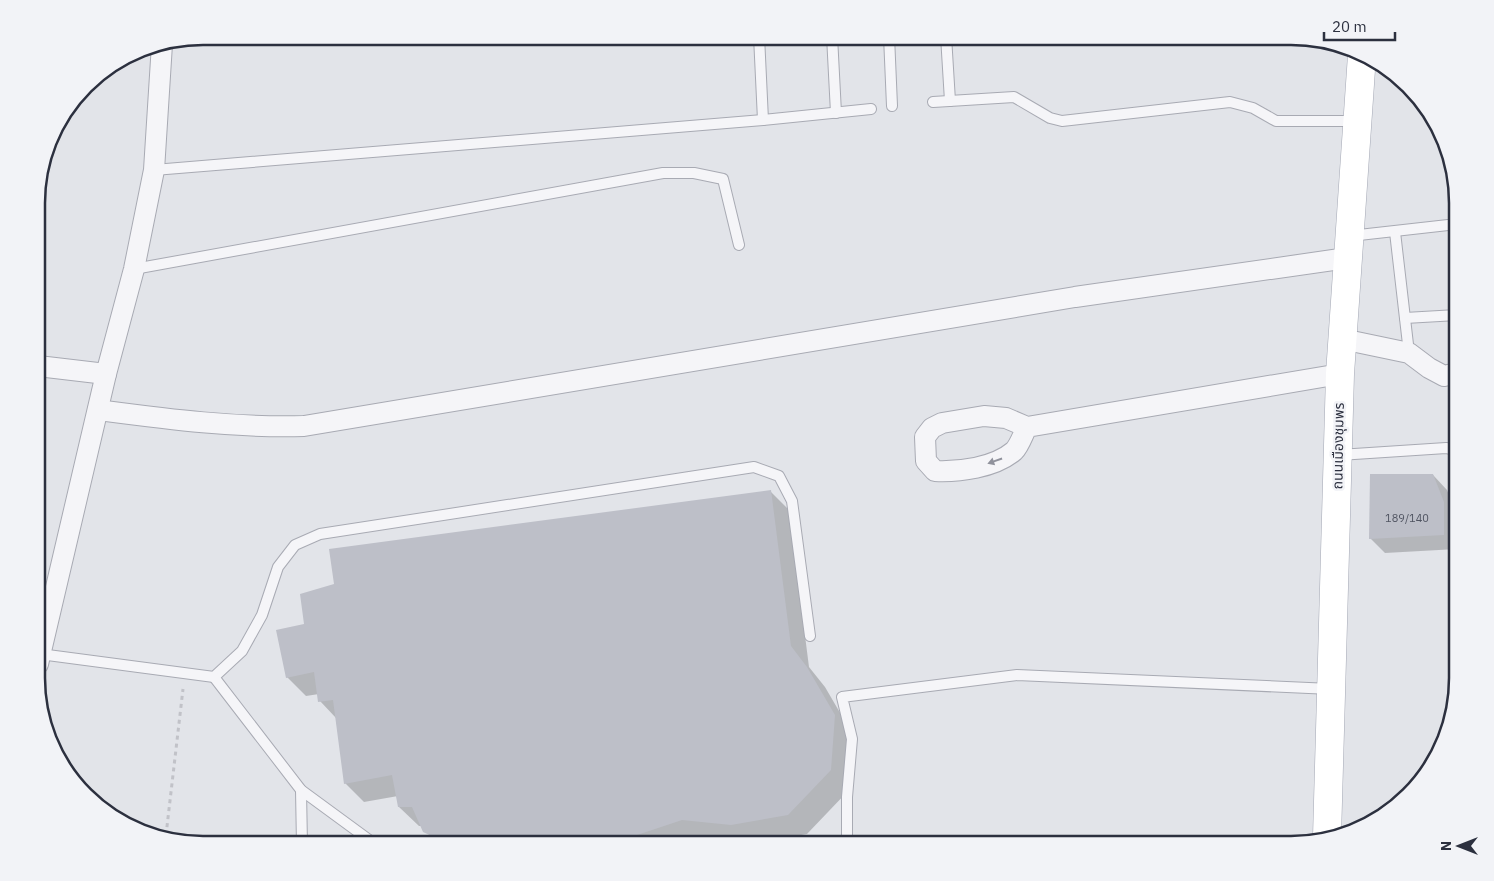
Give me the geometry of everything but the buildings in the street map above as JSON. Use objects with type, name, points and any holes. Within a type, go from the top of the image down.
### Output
[{"type":"main road","name":"ถนนเมืองชุมพร","points":[[1328,831],[1340,374],[1361,62]]},
{"type":"street","points":[[45,612],[134,269],[154,170],[162,50]]},
{"type":"street","points":[[98,410],[228,426],[255,428],[304,426],[1075,297],[1348,247]]},
{"type":"street","points":[[1342,339],[1409,353],[1429,368],[1444,376],[1449,375]]},
{"type":"street","points":[[45,367],[106,374]]},
{"type":"street","points":[[1027,427],[1015,450],[1000,461],[952,472],[935,471],[926,461],[925,437],[932,428],[942,423],[984,416],[1006,418],[1027,427],[1340,374]]},
{"type":"lane","points":[[759,45],[763,120]]},
{"type":"lane","points":[[832,45],[836,112]]},
{"type":"lane","points":[[889,45],[892,106]]},
{"type":"lane","points":[[947,45],[950,100]]},
{"type":"lane","points":[[933,102],[1014,97],[1050,118],[1062,121],[1230,102],[1253,108],[1276,121],[1356,121]]},
{"type":"lane","points":[[154,170],[763,120],[871,109]]},
{"type":"lane","points":[[134,269],[663,173],[694,173],[723,179],[738,245]]},
{"type":"lane","points":[[1348,247],[1395,232],[1449,225]]},
{"type":"lane","points":[[1395,232],[1409,353]]},
{"type":"lane","points":[[1405,318],[1449,315]]},
{"type":"lane","points":[[1338,455],[1449,449]]},
{"type":"lane","points":[[214,677],[242,651],[262,615],[278,567],[295,545],[320,534],[754,468],[779,476],[792,501],[810,636]]},
{"type":"lane","points":[[45,660],[214,677],[301,790],[364,836]]},
{"type":"lane","points":[[847,836],[847,797],[852,740],[842,697],[1017,675],[1331,689]]},
{"type":"lane","points":[[301,790],[302,836]]},
{"type":"path","points":[[166,832],[184,674]]}]
